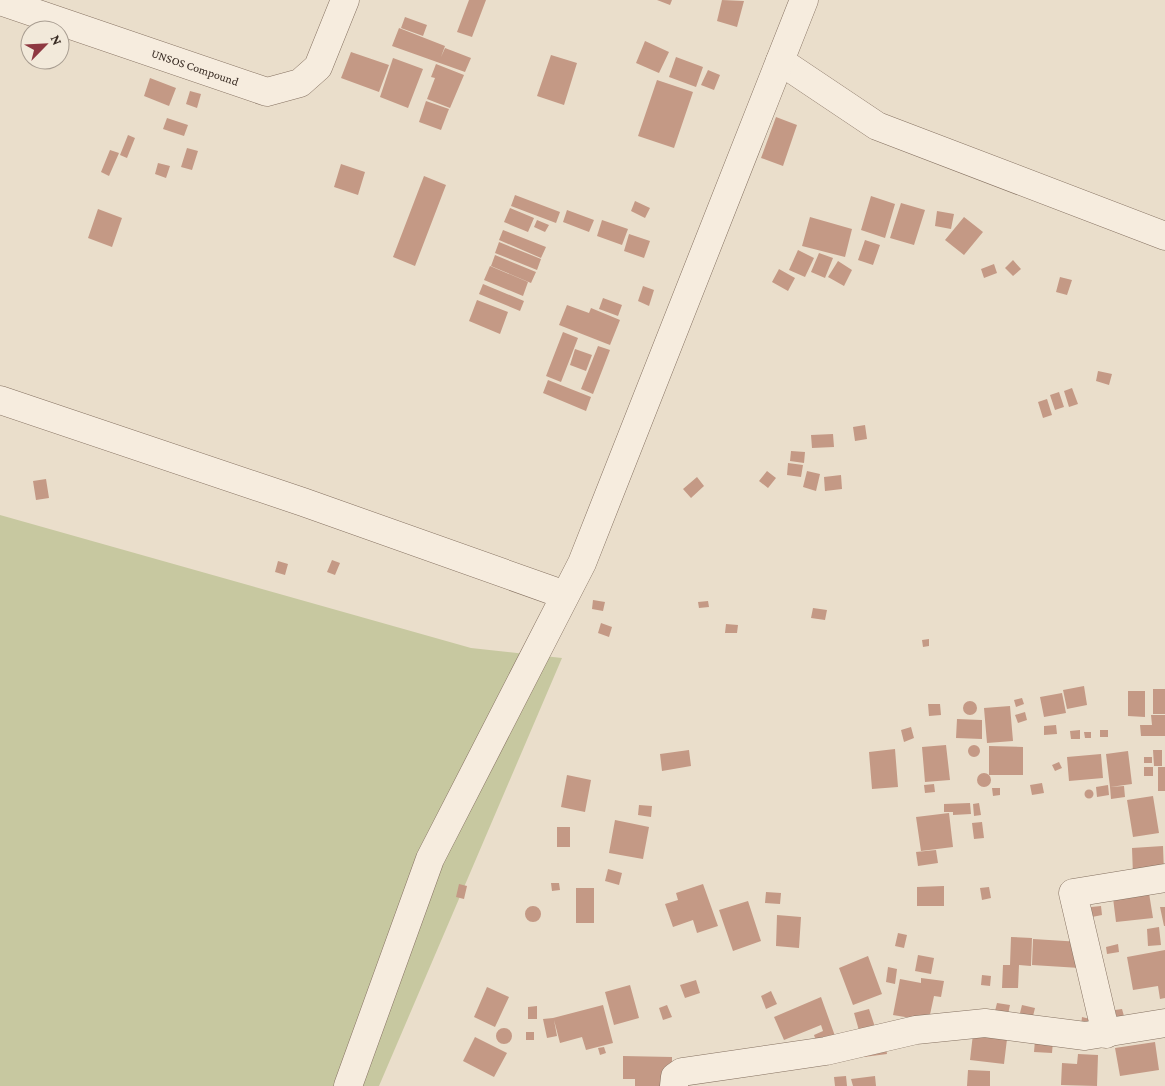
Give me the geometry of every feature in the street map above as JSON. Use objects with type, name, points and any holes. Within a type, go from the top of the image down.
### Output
[{"type":"street","name":"UNSOS Compound","points":[[0,1],[267,92],[300,83],[318,67],[345,0]]},
{"type":"street","points":[[348,1086],[430,858],[582,563],[804,0]]},
{"type":"street","points":[[780,61],[876,126],[1165,236]]},
{"type":"street","points":[[0,400],[303,502],[565,595]]},
{"type":"street","points":[[1106,1034],[1073,893],[1165,878]]},
{"type":"street","points":[[674,1086],[675,1077],[682,1072],[826,1051],[916,1030],[986,1023],[1084,1036],[1106,1034],[1165,1023]]},
{"type":"green space","points":[[0,515],[471,648],[562,658],[379,1086],[0,1086]]},
{"type":"building","points":[[469,0],[486,0],[472,37],[457,32]]},
{"type":"building","points":[[657,0],[672,0],[670,5]]},
{"type":"building","points":[[722,0],[744,1],[737,27],[717,21]]},
{"type":"building","points":[[405,17],[427,25],[423,36],[401,28]]},
{"type":"building","points":[[399,28],[445,46],[441,57],[445,48],[471,58],[465,72],[392,46]]},
{"type":"building","points":[[645,41],[669,52],[659,73],[636,63]]},
{"type":"building","points":[[351,52],[389,65],[379,92],[341,78]]},
{"type":"building","points":[[551,55],[577,63],[564,105],[537,96]]},
{"type":"building","points":[[676,57],[703,67],[696,87],[669,77]]},
{"type":"building","points":[[393,58],[423,69],[408,108],[380,97]]},
{"type":"building","points":[[436,64],[464,75],[450,108],[427,99],[435,78],[431,77]]},
{"type":"building","points":[[708,70],[720,75],[714,90],[701,85]]},
{"type":"building","points":[[150,78],[176,88],[169,106],[144,96]]},
{"type":"building","points":[[657,80],[693,92],[674,148],[638,136]]},
{"type":"building","points":[[190,91],[201,94],[197,108],[186,104]]},
{"type":"building","points":[[426,101],[449,109],[441,130],[419,122]]},
{"type":"building","points":[[776,117],[797,125],[783,166],[761,158]]},
{"type":"building","points":[[167,118],[188,125],[184,136],[163,129]]},
{"type":"building","points":[[128,135],[135,138],[127,158],[120,155]]},
{"type":"building","points":[[187,148],[198,151],[192,170],[181,167]]},
{"type":"building","points":[[110,150],[119,153],[109,176],[101,172]]},
{"type":"building","points":[[158,163],[170,166],[166,178],[155,174]]},
{"type":"building","points":[[341,164],[365,172],[358,195],[334,187]]},
{"type":"building","points":[[424,176],[446,185],[415,266],[393,257]]},
{"type":"building","points":[[515,195],[560,212],[556,223],[511,206]]},
{"type":"building","points":[[871,196],[895,204],[885,238],[861,230]]},
{"type":"building","points":[[635,201],[650,208],[645,218],[631,211]]},
{"type":"building","points":[[901,203],[925,210],[914,245],[890,238]]},
{"type":"building","points":[[510,208],[534,218],[528,232],[504,222]]},
{"type":"building","points":[[98,209],[122,218],[112,247],[88,238]]},
{"type":"building","points":[[567,210],[594,220],[589,232],[563,222]]},
{"type":"building","points":[[937,211],[954,214],[951,229],[935,226]]},
{"type":"building","points":[[810,217],[852,229],[845,257],[802,246]]},
{"type":"building","points":[[964,217],[983,232],[964,255],[945,240]]},
{"type":"building","points":[[537,220],[549,225],[545,232],[534,227]]},
{"type":"building","points":[[602,220],[628,229],[622,245],[597,236]]},
{"type":"building","points":[[503,230],[546,247],[541,258],[499,240]]},
{"type":"building","points":[[629,234],[650,241],[644,258],[624,251]]},
{"type":"building","points":[[865,240],[880,245],[873,265],[858,260]]},
{"type":"building","points":[[499,242],[541,259],[537,270],[495,253]]},
{"type":"building","points":[[798,250],[814,258],[805,277],[789,270]]},
{"type":"building","points":[[819,253],[833,258],[825,278],[811,272]]},
{"type":"building","points":[[495,255],[536,272],[531,283],[491,266]]},
{"type":"building","points":[[1013,260],[1021,269],[1013,276],[1005,268]]},
{"type":"building","points":[[838,261],[852,270],[844,286],[828,277]]},
{"type":"building","points":[[994,264],[997,273],[984,278],[981,269]]},
{"type":"building","points":[[490,266],[528,282],[523,296],[484,280]]},
{"type":"building","points":[[779,269],[795,278],[788,291],[772,282]]},
{"type":"building","points":[[1060,277],[1072,280],[1067,295],[1056,292]]},
{"type":"building","points":[[483,284],[524,301],[520,311],[479,294]]},
{"type":"building","points":[[643,286],[654,290],[649,306],[638,301]]},
{"type":"building","points":[[603,298],[622,305],[618,316],[599,309]]},
{"type":"building","points":[[477,300],[508,312],[500,334],[469,321]]},
{"type":"building","points":[[567,305],[589,313],[591,308],[620,320],[610,345],[559,325]]},
{"type":"building","points":[[563,332],[578,338],[561,382],[546,376]]},
{"type":"building","points":[[598,346],[610,350],[593,394],[581,389]]},
{"type":"building","points":[[575,349],[592,355],[586,371],[570,365]]},
{"type":"building","points":[[1098,371],[1112,374],[1109,385],[1096,381]]},
{"type":"building","points":[[548,380],[591,397],[586,411],[543,393]]},
{"type":"building","points":[[1072,388],[1078,404],[1069,407],[1064,391]]},
{"type":"building","points":[[1059,392],[1064,407],[1055,410],[1050,395]]},
{"type":"building","points":[[1047,399],[1052,415],[1043,418],[1038,402]]},
{"type":"building","points":[[865,425],[867,439],[855,441],[853,427]]},
{"type":"building","points":[[833,434],[834,447],[812,448],[811,435]]},
{"type":"building","points":[[791,451],[805,452],[804,463],[790,461]]},
{"type":"building","points":[[788,463],[803,465],[801,477],[787,475]]},
{"type":"building","points":[[767,471],[776,478],[768,488],[759,481]]},
{"type":"building","points":[[807,471],[820,474],[816,491],[803,487]]},
{"type":"building","points":[[841,475],[842,489],[825,491],[824,477]]},
{"type":"building","points":[[697,477],[704,486],[691,498],[683,489]]},
{"type":"building","points":[[46,479],[49,498],[36,500],[33,481]]},
{"type":"building","points":[[332,560],[340,563],[335,575],[327,572]]},
{"type":"building","points":[[278,561],[288,564],[285,575],[275,572]]},
{"type":"building","points":[[593,600],[605,602],[603,611],[592,609]]},
{"type":"building","points":[[708,601],[709,607],[699,608],[698,602]]},
{"type":"building","points":[[813,608],[827,610],[825,620],[811,618]]},
{"type":"building","points":[[601,623],[612,627],[609,637],[598,633]]},
{"type":"building","points":[[726,624],[738,625],[737,633],[725,633]]},
{"type":"building","points":[[929,639],[929,646],[923,647],[922,640]]},
{"type":"building","points":[[1084,686],[1087,705],[1067,709],[1063,690]]},
{"type":"building","points":[[1153,689],[1165,689],[1165,714],[1153,714]]},
{"type":"building","points":[[1128,691],[1145,691],[1145,717],[1128,716]]},
{"type":"building","points":[[1062,693],[1066,713],[1044,717],[1040,697]]},
{"type":"building","points":[[1022,698],[1024,704],[1016,707],[1014,700]]},
{"type":"building","points":[[970,701],[975,703],[977,708],[975,713],[970,715],[965,713],[963,708],[965,703]]},
{"type":"building","points":[[928,704],[940,704],[941,715],[929,716]]},
{"type":"building","points":[[1010,706],[1013,741],[987,743],[984,708]]},
{"type":"building","points":[[1025,712],[1027,720],[1018,723],[1015,715]]},
{"type":"building","points":[[1151,715],[1165,715],[1165,736],[1141,736],[1140,725],[1152,725]]},
{"type":"building","points":[[957,719],[982,720],[982,739],[956,738]]},
{"type":"building","points":[[1056,725],[1057,734],[1044,735],[1044,726]]},
{"type":"building","points":[[911,727],[914,738],[904,742],[901,730]]},
{"type":"building","points":[[1080,730],[1080,739],[1071,739],[1070,731]]},
{"type":"building","points":[[1100,730],[1108,730],[1108,737],[1100,737]]},
{"type":"building","points":[[1084,732],[1091,732],[1091,738],[1085,738]]},
{"type":"building","points":[[946,745],[950,780],[925,782],[922,747]]},
{"type":"building","points":[[976,745],[979,746],[979,756],[972,757],[969,756],[968,749],[969,746]]},
{"type":"building","points":[[989,746],[1023,747],[1023,775],[989,775]]},
{"type":"building","points":[[895,749],[898,787],[872,789],[869,752]]},
{"type":"building","points":[[689,750],[691,766],[662,771],[660,754]]},
{"type":"building","points":[[1153,750],[1162,750],[1162,766],[1154,766]]},
{"type":"building","points":[[1128,751],[1132,784],[1110,787],[1106,754]]},
{"type":"building","points":[[1101,754],[1103,778],[1069,781],[1067,757]]},
{"type":"building","points":[[1144,757],[1152,757],[1152,763],[1144,763]]},
{"type":"building","points":[[1059,762],[1062,768],[1055,771],[1052,765]]},
{"type":"building","points":[[1144,767],[1153,767],[1153,776],[1144,776]]},
{"type":"building","points":[[1158,767],[1165,767],[1165,791],[1158,791]]},
{"type":"building","points":[[984,773],[989,775],[991,780],[989,785],[984,787],[979,785],[977,780],[979,775]]},
{"type":"building","points":[[567,775],[591,780],[585,812],[561,807]]},
{"type":"building","points":[[1042,783],[1044,793],[1032,795],[1030,785]]},
{"type":"building","points":[[934,784],[935,792],[925,793],[924,785]]},
{"type":"building","points":[[1108,785],[1109,795],[1097,797],[1096,787]]},
{"type":"building","points":[[1124,786],[1125,797],[1111,799],[1110,787]]},
{"type":"building","points":[[992,788],[1000,788],[1000,795],[993,796]]},
{"type":"building","points":[[1089,789],[1094,794],[1089,799],[1084,794]]},
{"type":"building","points":[[1153,796],[1159,833],[1133,837],[1127,800]]},
{"type":"building","points":[[970,803],[971,814],[953,815],[953,812],[944,812],[944,804]]},
{"type":"building","points":[[979,803],[981,815],[974,816],[973,804]]},
{"type":"building","points":[[639,805],[652,806],[651,817],[638,815]]},
{"type":"building","points":[[949,813],[953,847],[921,851],[916,817]]},
{"type":"building","points":[[615,820],[649,827],[643,859],[609,853]]},
{"type":"building","points":[[982,822],[984,838],[974,839],[972,823]]},
{"type":"building","points":[[557,827],[570,827],[570,847],[557,847]]},
{"type":"building","points":[[1163,846],[1164,873],[1133,875],[1132,848]]},
{"type":"building","points":[[936,850],[938,863],[918,866],[916,852]]},
{"type":"building","points":[[608,869],[622,873],[619,885],[605,881]]},
{"type":"building","points":[[551,883],[559,883],[560,890],[552,891]]},
{"type":"building","points":[[459,884],[467,886],[464,899],[456,897]]},
{"type":"building","points":[[703,884],[718,926],[697,933],[693,920],[673,927],[665,904],[678,900],[676,893]]},
{"type":"building","points":[[944,886],[944,906],[917,906],[917,887]]},
{"type":"building","points":[[989,887],[991,898],[982,900],[980,888]]},
{"type":"building","points":[[576,888],[594,888],[594,923],[576,923]]},
{"type":"building","points":[[766,892],[781,893],[780,904],[765,903]]},
{"type":"building","points":[[1149,893],[1153,918],[1116,922],[1113,898]]},
{"type":"building","points":[[748,901],[761,941],[733,951],[719,910]]},
{"type":"building","points":[[533,906],[541,914],[533,922],[525,914]]},
{"type":"building","points":[[1101,906],[1102,915],[1092,917],[1091,907]]},
{"type":"building","points":[[1160,907],[1165,907],[1165,926],[1164,926]]},
{"type":"building","points":[[777,915],[801,917],[799,948],[776,946]]},
{"type":"building","points":[[1159,927],[1161,945],[1148,946],[1147,929]]},
{"type":"building","points":[[898,933],[907,935],[904,948],[895,946]]},
{"type":"building","points":[[1011,937],[1032,938],[1031,966],[1019,965],[1018,988],[1002,988],[1003,965],[1010,965]]},
{"type":"building","points":[[1033,939],[1081,942],[1080,968],[1032,965]]},
{"type":"building","points":[[1118,944],[1119,952],[1107,954],[1106,947]]},
{"type":"building","points":[[1165,950],[1165,998],[1160,999],[1158,986],[1133,990],[1127,957]]},
{"type":"building","points":[[918,955],[934,958],[931,974],[915,971]]},
{"type":"building","points":[[868,956],[882,994],[853,1005],[839,968]]},
{"type":"building","points":[[888,967],[897,969],[895,984],[886,982]]},
{"type":"building","points":[[982,975],[991,976],[990,986],[981,985]]},
{"type":"building","points":[[921,978],[944,981],[941,997],[934,996],[928,1024],[917,1019],[893,1015],[900,979],[921,983]]},
{"type":"building","points":[[696,980],[700,993],[685,998],[680,985]]},
{"type":"building","points":[[630,985],[639,1018],[614,1025],[605,992]]},
{"type":"building","points":[[487,987],[509,997],[495,1027],[474,1017]]},
{"type":"building","points":[[771,991],[777,1004],[766,1009],[761,996]]},
{"type":"building","points":[[821,997],[835,1036],[819,1050],[814,1035],[823,1031],[821,1025],[784,1040],[774,1017]]},
{"type":"building","points":[[997,1003],[1010,1005],[1007,1019],[994,1015]]},
{"type":"building","points":[[603,1005],[613,1043],[586,1050],[582,1037],[560,1043],[554,1020],[557,1036],[547,1038],[543,1019]]},
{"type":"building","points":[[667,1005],[672,1017],[663,1020],[659,1008]]},
{"type":"building","points":[[1022,1005],[1035,1008],[1031,1024],[1018,1021]]},
{"type":"building","points":[[537,1006],[537,1019],[528,1019],[528,1007]]},
{"type":"building","points":[[869,1009],[876,1030],[860,1034],[854,1013]]},
{"type":"building","points":[[1122,1009],[1124,1016],[1117,1018],[1115,1010]]},
{"type":"building","points":[[1082,1017],[1090,1019],[1088,1027],[1081,1026]]},
{"type":"building","points":[[504,1028],[510,1030],[512,1036],[510,1042],[504,1044],[498,1042],[496,1036],[498,1030]]},
{"type":"building","points":[[526,1032],[534,1032],[534,1040],[526,1040]]},
{"type":"building","points":[[973,1034],[1007,1039],[1004,1064],[970,1060]]},
{"type":"building","points":[[475,1037],[507,1053],[494,1077],[463,1061]]},
{"type":"building","points":[[1035,1040],[1053,1041],[1052,1053],[1034,1052]]},
{"type":"building","points":[[885,1042],[887,1054],[864,1057],[863,1045]]},
{"type":"building","points":[[1155,1042],[1159,1070],[1120,1076],[1115,1048]]},
{"type":"building","points":[[604,1047],[606,1053],[600,1055],[598,1048]]},
{"type":"building","points":[[1078,1054],[1098,1055],[1097,1086],[1061,1085],[1062,1063],[1077,1064]]},
{"type":"building","points":[[623,1056],[672,1057],[672,1086],[635,1086],[635,1079],[623,1079]]},
{"type":"building","points":[[968,1070],[990,1071],[990,1086],[967,1086]]},
{"type":"building","points":[[846,1076],[847,1086],[835,1086],[834,1077]]},
{"type":"building","points":[[875,1076],[876,1086],[853,1086],[851,1079]]}]
